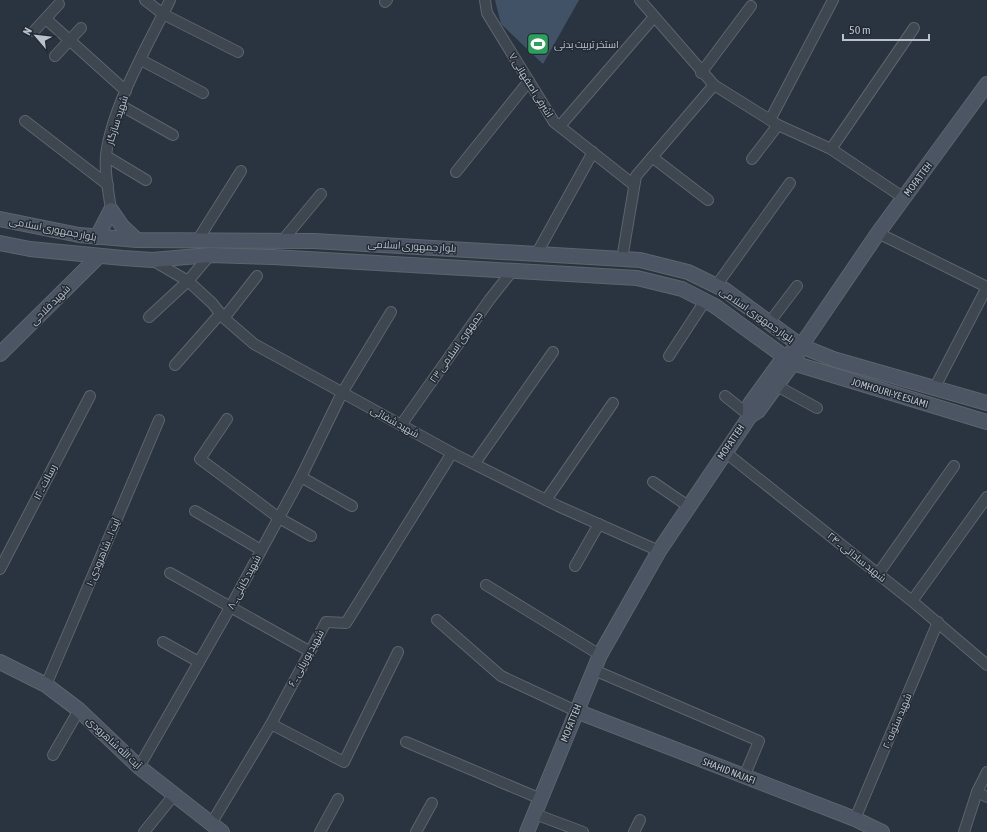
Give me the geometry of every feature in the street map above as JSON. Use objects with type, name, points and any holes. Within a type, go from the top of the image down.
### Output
[{"type":"main road","name":"MOFATTEH","points":[[526,832],[535,814],[600,655],[659,551],[750,416],[758,412],[777,386],[789,360],[801,346],[878,233],[987,84]]},
{"type":"main road","points":[[97,238],[111,210]]},
{"type":"main road","name":"شهید سازگار","points":[[111,210],[122,226],[136,240]]},
{"type":"main road","name":"بلوار جمهوری اسلامی","points":[[1,219],[97,238],[197,241],[314,241],[640,260],[688,272],[716,286],[801,346]]},
{"type":"main road","points":[[0,239],[7,228],[6,224],[1,219]]},
{"type":"main road","points":[[30,250],[26,245],[26,238],[28,231],[36,225]]},
{"type":"main road","points":[[312,259],[314,241]]},
{"type":"main road","name":"بلوار جمهوری اسلامی","points":[[0,243],[30,250],[152,260],[210,256],[312,259],[637,278],[682,289],[705,300],[740,323],[789,360]]},
{"type":"main road","points":[[562,273],[564,255]]},
{"type":"main road","name":"شهید فلاحی","points":[[0,354],[99,256]]},
{"type":"main road","name":"JOMHOURI-YE ESLAMI","points":[[801,346],[833,359],[987,402]]},
{"type":"main road","points":[[750,416],[750,404],[789,360]]},
{"type":"main road","name":"JOMHOURI-YE ESLAMI","points":[[789,360],[987,422]]},
{"type":"main road","name":"آیت الله شاهرودی","points":[[0,662],[46,685],[79,710],[140,767],[216,828]]},
{"type":"main road","name":"SHAHID NAJAFI","points":[[576,711],[855,819],[882,832]]},
{"type":"street","points":[[145,0],[163,14],[238,52]]},
{"type":"street","name":"شهید سازگار","points":[[111,210],[106,156],[120,105],[170,0]]},
{"type":"street","name":"اشرفی اصفهانی ۷","points":[[485,0],[487,13],[554,122],[593,152],[635,181]]},
{"type":"street","points":[[640,0],[701,73],[714,85],[774,122],[831,149],[904,198]]},
{"type":"street","points":[[752,159],[774,122],[833,0]]},
{"type":"street","points":[[34,31],[59,4]]},
{"type":"street","points":[[701,73],[751,6]]},
{"type":"street","points":[[560,126],[654,17]]},
{"type":"street","points":[[46,19],[126,91]]},
{"type":"street","points":[[55,56],[81,28]]},
{"type":"street","points":[[831,149],[914,28]]},
{"type":"street","points":[[141,60],[203,94]]},
{"type":"street","points":[[456,172],[529,81]]},
{"type":"street","points":[[622,259],[635,181],[652,157],[714,85]]},
{"type":"street","points":[[120,105],[173,135]]},
{"type":"street","points":[[25,121],[108,185]]},
{"type":"street","points":[[537,253],[593,152]]},
{"type":"street","points":[[106,156],[146,180]]},
{"type":"street","points":[[652,157],[708,200]]},
{"type":"street","points":[[197,241],[240,171]]},
{"type":"street","points":[[716,286],[790,183]]},
{"type":"street","points":[[282,241],[320,194]]},
{"type":"street","points":[[878,233],[987,287],[935,387]]},
{"type":"street","points":[[149,317],[188,281],[210,256]]},
{"type":"street","name":"شهید شفائی","points":[[152,260],[188,281],[212,303],[222,316],[254,344],[452,453],[546,500],[659,551]]},
{"type":"street","name":"جمهوری اسلامی ۲۳","points":[[401,425],[490,299],[513,270]]},
{"type":"street","points":[[176,365],[257,276]]},
{"type":"street","points":[[769,322],[797,286]]},
{"type":"street","points":[[669,356],[705,300]]},
{"type":"street","name":"شهید کابلی ـ ۸","points":[[140,767],[232,606],[301,476],[342,393],[392,312]]},
{"type":"street","points":[[474,463],[553,352]]},
{"type":"street","points":[[777,386],[817,408]]},
{"type":"street","name":"رسالت ـ ۱۲","points":[[0,569],[90,396]]},
{"type":"street","points":[[725,396],[750,416]]},
{"type":"street","points":[[546,500],[613,403]]},
{"type":"street","points":[[227,419],[200,459],[279,518],[311,536]]},
{"type":"street","name":"آیت ا... شاهرودی ۱۰","points":[[46,685],[159,420]]},
{"type":"street","name":"شهید ساداتی ـ ۲۴","points":[[725,452],[938,622],[987,664]]},
{"type":"street","name":"شهید پوریانی ـ ۶","points":[[216,828],[309,651],[326,622],[346,624],[452,453]]},
{"type":"street","points":[[878,574],[954,466]]},
{"type":"street","points":[[301,476],[352,506]]},
{"type":"street","points":[[653,482],[688,506]]},
{"type":"street","points":[[912,601],[987,497]]},
{"type":"street","points":[[194,511],[261,550]]},
{"type":"street","points":[[575,566],[599,524]]},
{"type":"street","points":[[170,573],[232,606],[309,651]]},
{"type":"street","points":[[486,585],[600,655]]},
{"type":"street","points":[[437,620],[501,676],[576,711]]},
{"type":"street","name":"شهید ستونه ۲۰","points":[[855,819],[938,622]]},
{"type":"street","points":[[163,642],[199,662]]},
{"type":"street","points":[[271,724],[344,762],[398,652]]},
{"type":"street","points":[[594,670],[759,741],[744,777]]},
{"type":"street","points":[[53,755],[79,710]]},
{"type":"street","points":[[406,742],[541,799]]},
{"type":"street","points":[[964,832],[977,792],[987,772]]},
{"type":"street","points":[[977,792],[987,797]]},
{"type":"street","points":[[144,832],[174,794]]},
{"type":"street","points":[[320,832],[338,799]]},
{"type":"street","points":[[416,832],[432,803]]},
{"type":"street","points":[[535,814],[583,832]]},
{"type":"street","points":[[634,832],[640,820]]},
{"type":"water","name":"استخر تربیت بدنی","points":[[495,0],[579,0],[543,64],[501,24]]},
{"type":"place","name":"استخر تربیت بدنی","points":[[538,44]]}]
